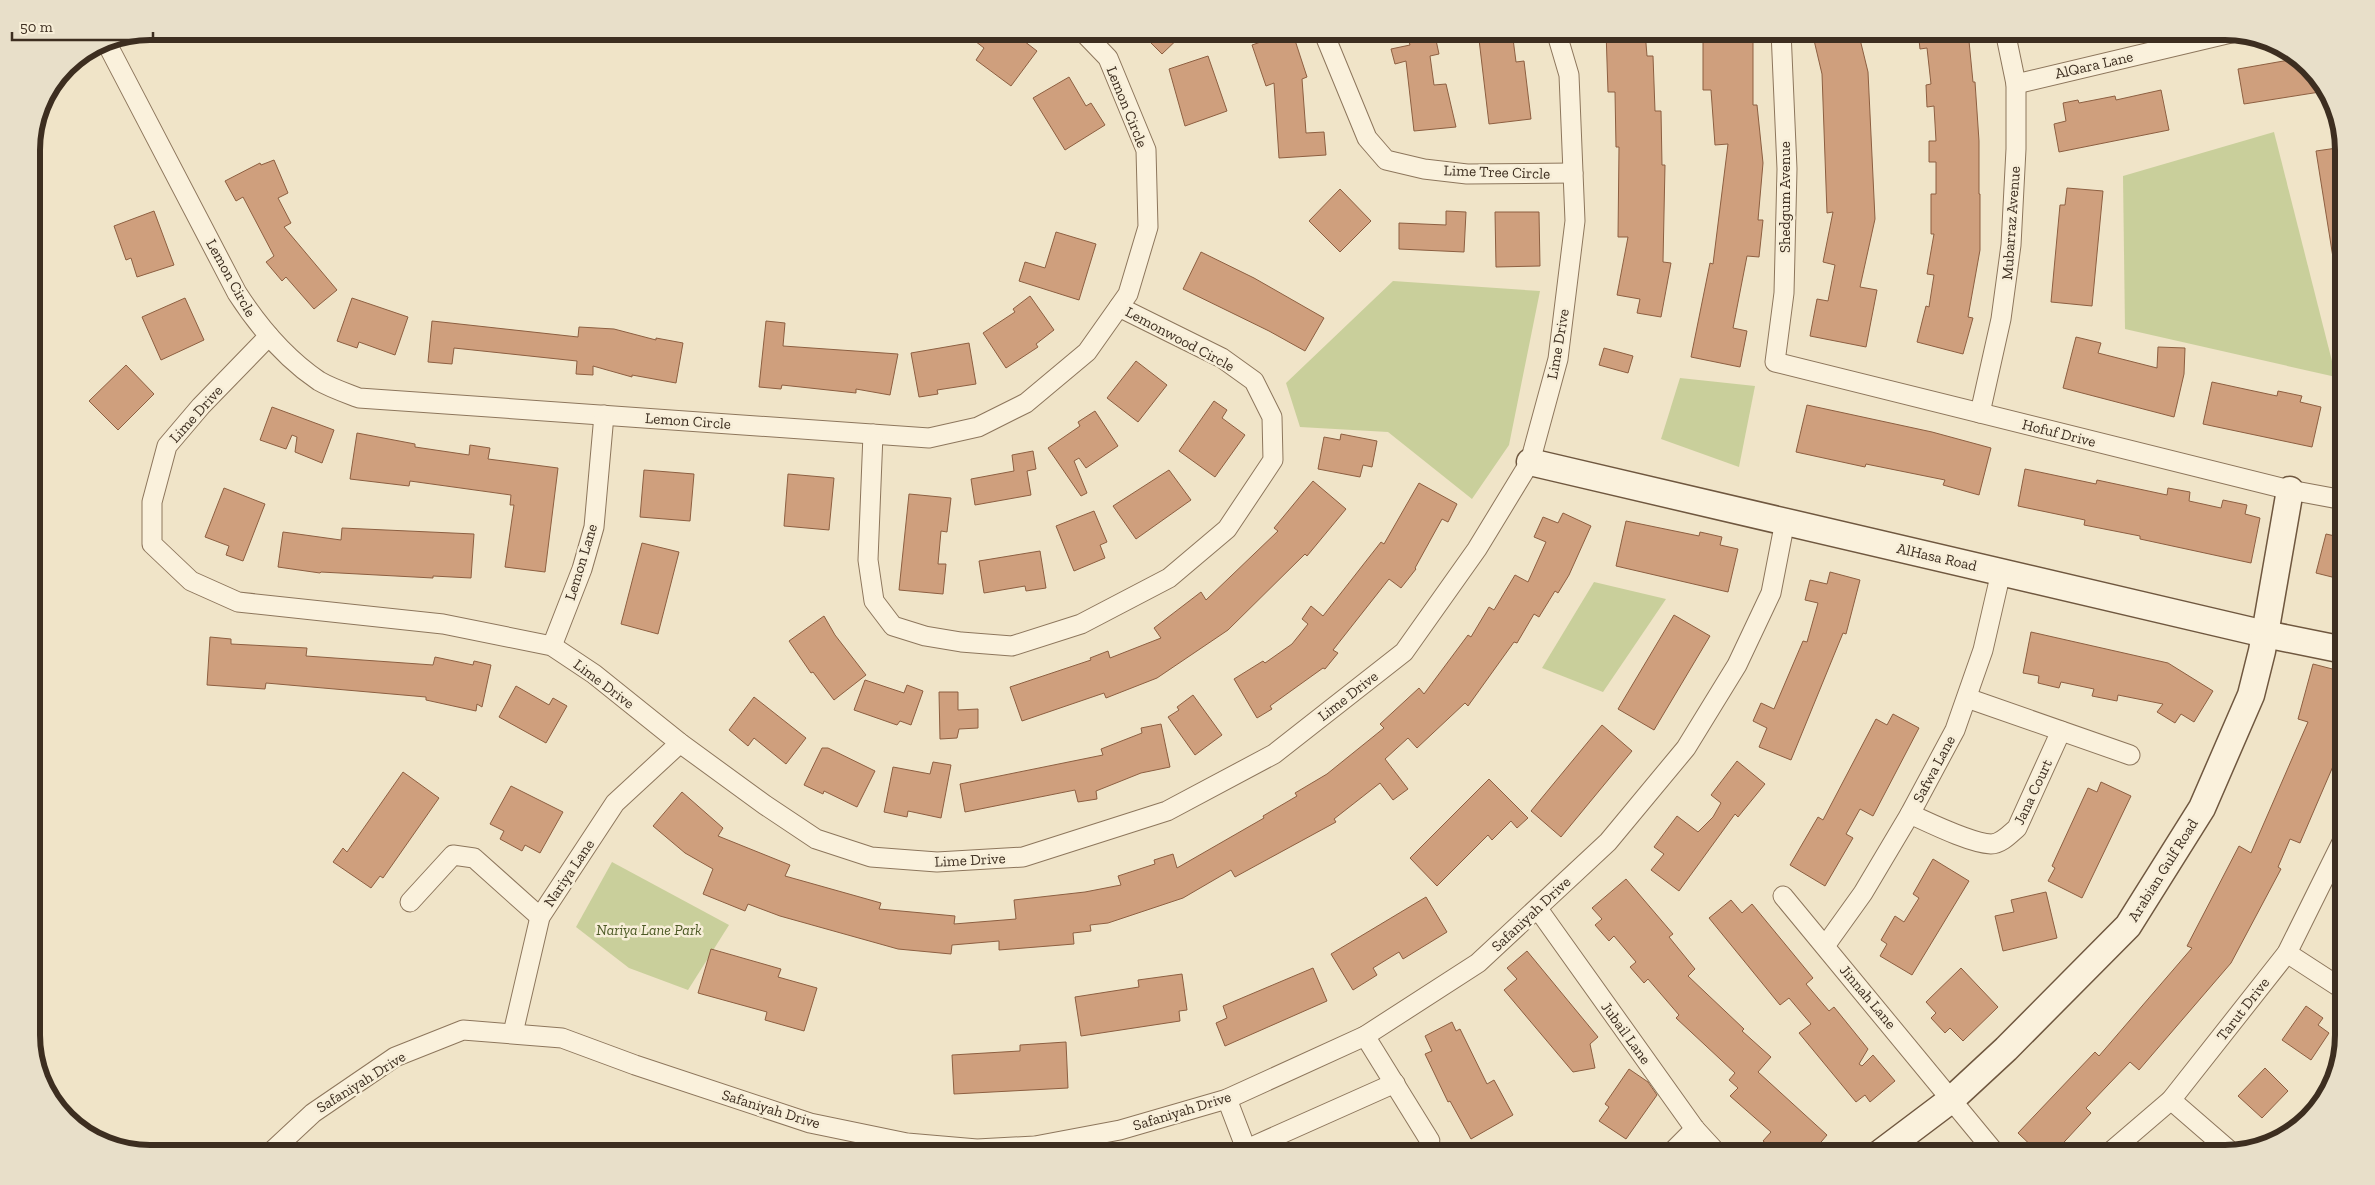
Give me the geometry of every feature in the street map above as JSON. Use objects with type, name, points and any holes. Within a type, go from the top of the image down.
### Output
[{"type":"main road","name":"AlHasa Road","points":[[1530,462],[2265,634],[2335,648]]},
{"type":"main road","name":"Arabian Gulf Road","points":[[1890,1145],[1952,1099],[2006,1049],[2128,926],[2202,808],[2251,695],[2265,634],[2290,490]]},
{"type":"street","name":"Lemon Circle","points":[[109,48],[237,293],[255,322],[285,354],[321,382],[359,398],[929,438],[978,427],[1026,403],[1087,352],[1127,305],[1148,227],[1146,150],[1108,58],[1091,40]]},
{"type":"street","name":"Lime Tree Circle","points":[[1327,40],[1367,138],[1386,160],[1424,169],[1467,174],[1573,173]]},
{"type":"street","name":"Lime Drive","points":[[269,336],[201,406],[167,446],[152,502],[152,544],[190,580],[238,602],[443,624],[552,646],[594,674],[680,743],[765,805],[816,839],[871,857],[937,862],[1022,857],[1158,814],[1274,754],[1404,652],[1477,549],[1530,462],[1558,359],[1575,221],[1569,75],[1559,40]]},
{"type":"street","name":"Shedgum Avenue","points":[[1775,362],[1784,293],[1788,169],[1781,40]]},
{"type":"street","name":"Mubarraz Avenue","points":[[1980,413],[2001,320],[2011,245],[2016,149],[2016,84],[2007,40]]},
{"type":"street","name":"AlQara Lane","points":[[2016,84],[2201,40]]},
{"type":"street","name":"Lemonwood Circle","points":[[873,434],[868,560],[874,601],[893,626],[943,639],[1012,646],[1081,624],[1169,578],[1227,529],[1272,460],[1272,417],[1254,381],[1222,358],[1127,305]]},
{"type":"street","name":"Hofuf Drive","points":[[1775,362],[2290,490],[2335,498]]},
{"type":"street","name":"Lemon Lane","points":[[552,646],[582,569],[594,527],[604,415]]},
{"type":"street","name":"Safaniyah Drive","points":[[1056,1145],[1120,1130],[1227,1099],[1365,1036],[1478,964],[1608,842],[1686,748],[1737,665],[1771,593],[1785,522]]},
{"type":"street","name":"Safwa Lane","points":[[1825,946],[1863,893],[1910,814],[1955,730],[1983,650],[2001,572]]},
{"type":"street","points":[[1967,698],[2130,755]]},
{"type":"street","name":"Jana Court","points":[[1910,814],[1974,840],[1992,844],[2005,839],[2017,828],[2061,731]]},
{"type":"street","name":"Nariya Lane","points":[[513,1033],[540,917],[615,803],[680,743]]},
{"type":"street","points":[[410,902],[453,855],[474,858],[540,917]]},
{"type":"street","name":"Tarut Drive","points":[[2118,1145],[2171,1100],[2287,953],[2335,856]]},
{"type":"street","name":"Jinnah Lane","points":[[1783,896],[1989,1145]]},
{"type":"street","name":"Jubail Lane","points":[[1538,909],[1695,1129],[1710,1145]]},
{"type":"street","points":[[2287,953],[2335,984]]},
{"type":"street","name":"Safaniyah Drive","points":[[278,1145],[313,1112],[395,1057],[463,1030],[562,1038],[635,1065],[810,1123],[907,1143],[930,1145]]},
{"type":"street","points":[[1365,1036],[1430,1141]]},
{"type":"street","points":[[1263,1145],[1394,1083]]},
{"type":"street","points":[[1227,1099],[1245,1145]]},
{"type":"street","points":[[2171,1100],[2223,1145]]},
{"type":"street","points":[[1679,1145],[1695,1129]]},
{"type":"green space","points":[[2274,132],[2335,377],[2125,329],[2123,176]]},
{"type":"green space","points":[[1393,281],[1540,291],[1509,445],[1472,499],[1388,432],[1300,427],[1286,383]]},
{"type":"green space","points":[[1680,378],[1755,386],[1739,467],[1661,439]]},
{"type":"green space","points":[[1594,582],[1666,599],[1603,692],[1542,668]]},
{"type":"green space","name":"Nariya Lane Park","points":[[612,862],[729,925],[688,990],[629,968],[576,927]]},
{"type":"building","points":[[974,40],[1023,40],[1037,51],[1011,86],[976,60],[984,48]]},
{"type":"building","points":[[1148,40],[1177,40],[1162,54]]},
{"type":"building","points":[[1266,40],[1295,40],[1307,77],[1302,79],[1306,133],[1324,132],[1326,155],[1279,158],[1274,83],[1266,86],[1252,45]]},
{"type":"building","points":[[1409,40],[1436,40],[1439,54],[1430,56],[1434,85],[1446,84],[1456,127],[1414,131],[1406,61],[1395,64],[1391,49],[1410,45]]},
{"type":"building","points":[[1479,40],[1513,40],[1516,62],[1524,61],[1531,119],[1489,124]]},
{"type":"building","points":[[1606,40],[1646,40],[1647,56],[1653,56],[1655,111],[1661,111],[1662,165],[1665,165],[1663,262],[1671,263],[1661,317],[1637,313],[1640,299],[1617,295],[1628,237],[1618,237],[1619,147],[1616,147],[1615,92],[1608,92]]},
{"type":"building","points":[[1703,40],[1753,41],[1753,105],[1757,105],[1763,163],[1758,220],[1763,220],[1759,257],[1747,256],[1733,328],[1747,331],[1740,367],[1691,357],[1710,263],[1713,264],[1728,144],[1715,145],[1711,90],[1703,90]]},
{"type":"building","points":[[1814,40],[1860,40],[1868,72],[1875,219],[1860,287],[1877,290],[1866,347],[1810,336],[1817,299],[1828,301],[1835,265],[1823,262],[1833,212],[1827,213],[1822,74]]},
{"type":"building","points":[[1919,40],[1969,40],[1973,82],[1975,82],[1979,141],[1980,250],[1968,317],[1973,318],[1963,354],[1917,342],[1926,306],[1929,307],[1934,275],[1927,274],[1934,234],[1931,234],[1931,194],[1936,194],[1936,162],[1929,162],[1929,141],[1936,141],[1934,106],[1927,107],[1926,85],[1931,84],[1927,48],[1920,49]]},
{"type":"building","points":[[1208,56],[1227,111],[1185,126],[1169,69]]},
{"type":"building","points":[[2288,60],[2308,78],[2318,92],[2244,104],[2238,69]]},
{"type":"building","points":[[1069,77],[1086,106],[1091,103],[1105,125],[1065,150],[1033,98]]},
{"type":"building","points":[[2161,90],[2169,130],[2059,152],[2054,124],[2066,121],[2063,103],[2078,100],[2079,103],[2115,96],[2116,100]]},
{"type":"building","points":[[2335,148],[2335,270],[2316,151]]},
{"type":"building","points":[[274,160],[288,193],[278,198],[291,223],[284,227],[337,290],[314,309],[286,277],[282,281],[266,262],[274,256],[243,197],[236,201],[225,181],[260,163],[261,165]]},
{"type":"building","points":[[2067,188],[2103,191],[2092,306],[2051,302],[2060,205],[2065,205]]},
{"type":"building","points":[[1340,189],[1371,221],[1340,252],[1309,221]]},
{"type":"building","points":[[154,211],[174,265],[137,277],[131,258],[126,260],[114,226]]},
{"type":"building","points":[[1446,211],[1466,212],[1464,252],[1399,249],[1399,223],[1446,225]]},
{"type":"building","points":[[1495,212],[1539,212],[1540,266],[1496,267]]},
{"type":"building","points":[[1056,232],[1096,244],[1079,300],[1019,281],[1025,262],[1045,268]]},
{"type":"building","points":[[1201,252],[1254,278],[1324,318],[1305,351],[1269,331],[1183,289]]},
{"type":"building","points":[[1030,296],[1054,330],[1036,344],[1038,347],[1006,368],[983,333],[1015,312],[1013,309]]},
{"type":"building","points":[[185,298],[204,340],[161,360],[142,317]]},
{"type":"building","points":[[352,298],[408,317],[395,355],[359,342],[357,348],[337,341]]},
{"type":"building","points":[[432,321],[578,337],[579,327],[614,329],[656,340],[656,338],[683,343],[676,383],[632,375],[632,377],[593,366],[593,375],[576,374],[577,361],[454,348],[452,364],[428,362]]},
{"type":"building","points":[[766,321],[785,323],[783,346],[898,354],[890,395],[856,389],[856,393],[782,385],[781,389],[759,387]]},
{"type":"building","points":[[2076,337],[2101,343],[2098,353],[2157,368],[2158,347],[2185,348],[2184,374],[2174,417],[2063,388]]},
{"type":"building","points":[[969,343],[976,384],[937,390],[938,394],[919,397],[911,353]]},
{"type":"building","points":[[1604,348],[1633,356],[1628,373],[1599,365]]},
{"type":"building","points":[[1136,361],[1167,385],[1138,422],[1107,398]]},
{"type":"building","points":[[126,365],[154,394],[118,430],[89,401]]},
{"type":"building","points":[[2212,382],[2277,396],[2278,391],[2302,396],[2300,402],[2321,407],[2312,447],[2203,424]]},
{"type":"building","points":[[1214,401],[1227,410],[1222,418],[1245,435],[1215,477],[1179,451]]},
{"type":"building","points":[[1807,405],[1932,432],[1991,448],[1979,495],[1943,485],[1945,480],[1866,464],[1865,467],[1796,452]]},
{"type":"building","points":[[272,407],[334,430],[322,463],[295,452],[297,437],[292,435],[286,449],[260,440]]},
{"type":"building","points":[[1095,411],[1118,446],[1086,468],[1079,458],[1074,461],[1087,493],[1081,496],[1048,448],[1080,426],[1078,422]]},
{"type":"building","points":[[357,433],[415,444],[415,447],[469,455],[470,445],[490,448],[488,459],[558,468],[545,572],[505,567],[514,505],[510,505],[511,495],[410,481],[409,486],[350,479]]},
{"type":"building","points":[[1341,434],[1377,441],[1372,467],[1363,465],[1360,477],[1318,469],[1324,437],[1340,440]]},
{"type":"building","points":[[1033,451],[1036,469],[1027,471],[1031,495],[975,505],[971,479],[1014,471],[1012,455]]},
{"type":"building","points":[[2025,469],[2096,484],[2097,480],[2167,495],[2168,488],[2190,492],[2189,501],[2221,508],[2223,500],[2247,505],[2245,514],[2260,518],[2251,563],[2140,539],[2140,536],[2084,525],[2085,520],[2018,506]]},
{"type":"building","points":[[644,470],[694,474],[690,521],[640,517]]},
{"type":"building","points":[[1169,470],[1191,500],[1136,539],[1113,506]]},
{"type":"building","points":[[788,474],[834,478],[829,530],[784,526]]},
{"type":"building","points":[[1313,481],[1346,509],[1307,556],[1305,554],[1228,630],[1157,678],[1106,698],[1104,693],[1022,721],[1010,687],[1091,660],[1090,658],[1108,651],[1110,658],[1161,638],[1154,628],[1201,592],[1206,600],[1278,531],[1274,528]]},
{"type":"building","points":[[1419,483],[1457,504],[1448,522],[1442,519],[1416,569],[1401,588],[1389,579],[1333,650],[1338,653],[1325,669],[1323,668],[1270,706],[1272,709],[1257,718],[1234,679],[1263,661],[1265,663],[1292,644],[1308,624],[1302,619],[1311,606],[1323,616],[1381,542],[1384,544]]},
{"type":"building","points":[[224,488],[265,504],[243,561],[226,555],[229,546],[205,537]]},
{"type":"building","points":[[909,494],[951,498],[947,532],[941,531],[938,564],[946,564],[943,594],[899,590]]},
{"type":"building","points":[[1094,511],[1107,542],[1100,545],[1105,558],[1074,571],[1056,526]]},
{"type":"building","points":[[1563,513],[1591,526],[1569,575],[1558,593],[1555,591],[1539,617],[1534,614],[1517,643],[1514,642],[1468,706],[1465,703],[1417,748],[1408,738],[1385,759],[1408,789],[1393,800],[1380,783],[1334,819],[1336,822],[1235,877],[1231,870],[1183,898],[1108,923],[1090,925],[1091,931],[1073,933],[1074,944],[999,950],[999,941],[952,945],[951,954],[898,949],[780,916],[748,904],[745,911],[703,894],[713,869],[685,853],[653,826],[682,792],[723,828],[718,836],[790,865],[785,876],[881,903],[879,909],[955,916],[954,924],[1016,919],[1014,900],[1085,892],[1121,885],[1118,876],[1155,864],[1154,860],[1173,854],[1177,868],[1264,818],[1263,816],[1297,796],[1295,793],[1327,774],[1384,728],[1380,724],[1419,688],[1424,694],[1468,635],[1471,637],[1489,607],[1494,610],[1515,575],[1528,582],[1546,542],[1534,537],[1543,517],[1558,523]]},
{"type":"building","points":[[1626,521],[1699,536],[1700,532],[1722,537],[1720,545],[1738,549],[1728,592],[1616,566]]},
{"type":"building","points":[[342,528],[474,534],[471,578],[320,573],[278,567],[283,532],[341,540]]},
{"type":"building","points":[[2326,534],[2335,536],[2335,578],[2316,573]]},
{"type":"building","points":[[642,543],[679,552],[658,634],[621,624]]},
{"type":"building","points":[[1040,551],[1046,588],[1026,591],[1025,586],[984,593],[979,561]]},
{"type":"building","points":[[1830,572],[1860,580],[1846,634],[1843,633],[1791,760],[1759,747],[1767,728],[1753,721],[1761,703],[1774,709],[1803,641],[1807,642],[1818,603],[1805,600],[1810,580],[1827,584]]},
{"type":"building","points":[[1674,615],[1710,636],[1654,730],[1618,709]]},
{"type":"building","points":[[824,616],[835,635],[866,675],[834,700],[813,672],[811,673],[789,641]]},
{"type":"building","points":[[2031,632],[2168,663],[2213,691],[2194,722],[2181,714],[2175,723],[2157,712],[2163,704],[2118,695],[2117,701],[2092,696],[2094,689],[2061,682],[2059,688],[2038,683],[2039,676],[2023,673]]},
{"type":"building","points":[[210,637],[231,639],[231,644],[307,648],[306,656],[433,665],[435,657],[473,665],[474,661],[491,665],[482,707],[477,704],[476,711],[426,700],[426,697],[266,683],[265,689],[207,685]]},
{"type":"building","points":[[2313,664],[2335,670],[2335,762],[2300,843],[2290,839],[2278,867],[2281,869],[2231,963],[2139,1070],[2130,1062],[2086,1108],[2091,1113],[2061,1145],[2031,1145],[2018,1133],[2095,1052],[2099,1056],[2192,948],[2187,946],[2239,846],[2251,853],[2308,722],[2298,719]]},
{"type":"building","points":[[865,680],[904,693],[907,685],[923,691],[911,725],[900,721],[897,725],[854,710]]},
{"type":"building","points":[[516,686],[549,705],[553,698],[567,706],[546,743],[499,717]]},
{"type":"building","points":[[939,692],[958,692],[958,710],[978,709],[978,728],[959,729],[957,738],[940,739]]},
{"type":"building","points":[[1193,695],[1222,735],[1195,755],[1168,717],[1179,710],[1177,707]]},
{"type":"building","points":[[754,697],[806,738],[786,764],[754,738],[748,746],[729,730]]},
{"type":"building","points":[[1893,714],[1919,728],[1873,816],[1860,809],[1846,834],[1853,838],[1825,886],[1790,865],[1818,817],[1823,820],[1876,719],[1887,725]]},
{"type":"building","points":[[1161,724],[1170,767],[1141,773],[1096,791],[1097,799],[1078,802],[1075,790],[965,812],[960,784],[1103,755],[1101,749],[1142,733],[1141,728]]},
{"type":"building","points":[[1602,725],[1632,751],[1561,837],[1531,811]]},
{"type":"building","points":[[822,748],[828,748],[875,771],[857,807],[824,791],[823,794],[804,785]]},
{"type":"building","points":[[1737,761],[1765,784],[1738,817],[1735,814],[1679,891],[1651,870],[1664,854],[1654,847],[1677,816],[1698,832],[1713,817],[1721,803],[1711,795]]},
{"type":"building","points":[[933,762],[951,765],[941,818],[908,811],[907,817],[884,812],[893,767],[930,774]]},
{"type":"building","points":[[403,772],[439,798],[383,878],[380,876],[371,888],[333,862],[343,848],[347,852]]},
{"type":"building","points":[[1489,779],[1528,818],[1517,828],[1511,821],[1492,840],[1488,835],[1437,886],[1410,858]]},
{"type":"building","points":[[2101,782],[2131,796],[2082,898],[2048,881],[2055,868],[2052,866],[2088,788],[2097,792]]},
{"type":"building","points":[[511,786],[563,812],[540,853],[525,845],[522,851],[500,839],[504,831],[490,824]]},
{"type":"building","points":[[1933,859],[1969,881],[1912,975],[1880,956],[1887,944],[1881,940],[1895,916],[1904,922],[1919,898],[1913,894]]},
{"type":"building","points":[[1626,879],[1673,934],[1669,937],[1695,969],[1688,976],[1744,1029],[1742,1031],[1771,1057],[1758,1072],[1827,1135],[1819,1145],[1768,1145],[1763,1141],[1771,1132],[1730,1096],[1738,1088],[1729,1080],[1735,1073],[1676,1018],[1679,1015],[1648,979],[1644,983],[1630,967],[1636,962],[1614,936],[1609,941],[1595,925],[1602,919],[1592,908]]},
{"type":"building","points":[[2046,892],[2057,938],[2003,951],[1995,916],[2014,912],[2011,900]]},
{"type":"building","points":[[1426,897],[1447,932],[1403,959],[1399,952],[1373,968],[1377,975],[1353,990],[1331,954]]},
{"type":"building","points":[[1731,900],[1742,913],[1752,904],[1813,978],[1806,984],[1829,1011],[1834,1007],[1868,1049],[1859,1064],[1862,1066],[1873,1055],[1895,1081],[1870,1102],[1865,1095],[1856,1102],[1799,1033],[1811,1024],[1789,998],[1780,1005],[1709,918]]},
{"type":"building","points":[[711,949],[781,969],[778,977],[817,988],[804,1031],[765,1020],[767,1012],[698,993]]},
{"type":"building","points":[[1527,951],[1598,1037],[1590,1044],[1595,1068],[1573,1072],[1504,990],[1517,979],[1507,968]]},
{"type":"building","points":[[1313,968],[1327,1001],[1225,1046],[1216,1023],[1227,1018],[1223,1006]]},
{"type":"building","points":[[1961,968],[1998,1007],[1963,1041],[1950,1028],[1945,1033],[1931,1018],[1936,1013],[1926,1002]]},
{"type":"building","points":[[1182,974],[1187,1010],[1179,1011],[1180,1021],[1081,1036],[1075,997],[1139,987],[1138,980]]},
{"type":"building","points":[[2306,1006],[2323,1018],[2318,1025],[2329,1033],[2311,1060],[2282,1040]]},
{"type":"building","points":[[1452,1022],[1456,1031],[1460,1029],[1487,1084],[1494,1080],[1513,1115],[1471,1139],[1450,1101],[1448,1102],[1425,1054],[1432,1051],[1425,1036]]},
{"type":"building","points":[[1066,1042],[1068,1088],[954,1094],[952,1055],[1020,1051],[1020,1045]]},
{"type":"building","points":[[2265,1068],[2288,1091],[2262,1118],[2238,1096]]},
{"type":"building","points":[[1629,1069],[1648,1082],[1657,1095],[1626,1139],[1599,1121],[1609,1107],[1605,1104]]}]
